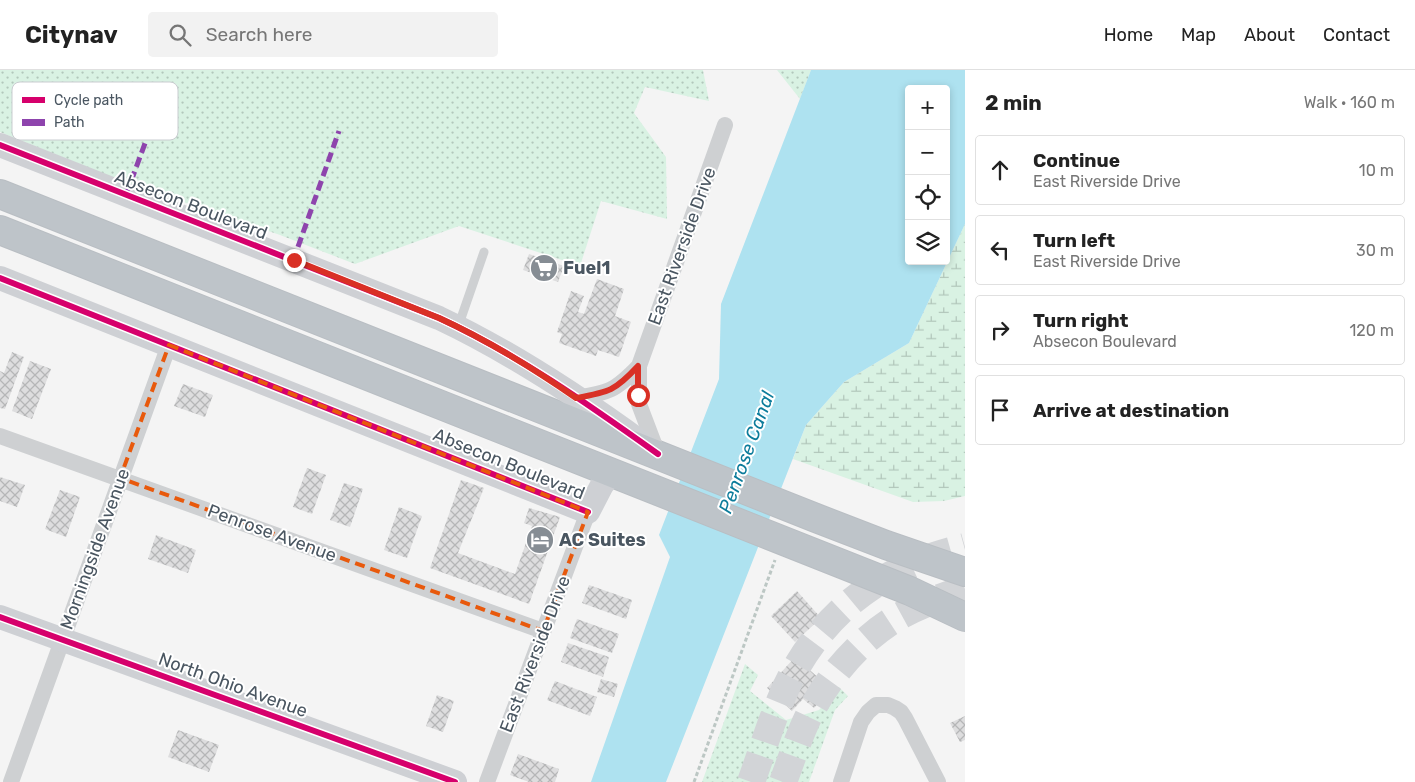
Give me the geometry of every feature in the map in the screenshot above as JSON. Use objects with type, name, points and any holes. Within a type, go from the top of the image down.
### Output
[{"type":"highway","name":"Absecon Boulevard","points":[[0,194],[816,518],[886,545],[965,572]]},
{"type":"highway","name":"Absecon Boulevard","points":[[0,230],[910,591],[965,617]]},
{"type":"highway","points":[[910,591],[965,607]]},
{"type":"street","name":"East Riverside Drive","points":[[658,454],[640,404],[638,395],[638,366],[725,125]]},
{"type":"street","name":"Absecon Boulevard","points":[[0,145],[439,318],[504,352],[596,410],[658,454]]},
{"type":"street","name":"Absecon Boulevard","points":[[0,278],[588,512]]},
{"type":"street","name":"Morningside Avenue","points":[[11,782],[169,345]]},
{"type":"street","name":"East Riverside Drive","points":[[576,398],[599,394],[616,387],[638,366]]},
{"type":"street","name":"Penrose Avenue","points":[[0,436],[543,631]]},
{"type":"street","name":"East Riverside Drive","points":[[487,782],[588,512],[598,492],[611,473]]},
{"type":"street","name":"North Ohio Avenue","points":[[0,617],[455,782]]},
{"type":"street","points":[[841,782],[861,722],[876,705],[888,705],[901,712],[938,782]]},
{"type":"lane","points":[[458,327],[484,252]]},
{"type":"path","points":[[694,782],[792,545]]},
{"type":"highlighted area","points":[[169,345],[588,512],[543,631],[120,478]]},
{"type":"green space","points":[[0,70],[703,70],[709,101],[645,87],[634,113],[666,157],[667,219],[601,201],[580,266],[459,226],[355,264],[280,235],[119,180],[20,140],[178,140],[178,82],[12,82],[12,137],[0,132]]},
{"type":"green space","points":[[777,70],[811,70],[800,99]]},
{"type":"green space","points":[[965,224],[965,496],[944,501],[913,502],[793,459],[806,425],[844,382],[909,343],[946,265],[950,265],[950,256]]},
{"type":"green space","points":[[745,664],[758,675],[750,691],[786,720],[819,710],[839,687],[848,696],[835,710],[809,782],[702,782]]},
{"type":"water","name":"Penrose Canal","points":[[811,70],[965,70],[965,224],[950,256],[950,85],[905,85],[905,265],[946,265],[909,343],[844,382],[806,425],[666,782],[591,782],[670,557],[659,535],[719,379],[721,304]]},
{"type":"building","name":"Fuel1","points":[[529,254],[564,266],[558,282],[523,270]]},
{"type":"building","points":[[597,279],[624,289],[615,316],[631,322],[619,357],[598,350],[596,356],[559,343],[562,334],[557,332],[571,291],[584,296],[578,312],[584,314]]},
{"type":"building","points":[[12,352],[24,357],[5,409],[0,408],[0,371],[4,373]]},
{"type":"building","points":[[30,361],[51,369],[32,419],[12,411]]},
{"type":"building","points":[[183,384],[213,395],[205,417],[174,406]]},
{"type":"building","points":[[307,468],[326,475],[312,514],[293,507]]},
{"type":"building","points":[[0,477],[25,485],[17,507],[0,501]]},
{"type":"building","name":"AC Suites","points":[[461,480],[484,488],[458,553],[515,574],[532,526],[524,523],[529,508],[560,517],[529,604],[430,568]]},
{"type":"building","points":[[344,483],[363,489],[350,527],[330,520]]},
{"type":"building","points":[[60,490],[80,497],[66,537],[45,529]]},
{"type":"building","points":[[399,507],[422,516],[407,558],[384,550]]},
{"type":"building","points":[[156,535],[196,550],[188,573],[148,559]]},
{"type":"building","points":[[589,585],[632,600],[626,619],[582,603]]},
{"type":"building","points":[[797,591],[821,618],[795,642],[771,616]]},
{"type":"building","points":[[577,619],[619,634],[612,653],[570,638]]},
{"type":"building","points":[[568,643],[609,657],[603,677],[561,662]]},
{"type":"building","points":[[795,657],[821,680],[818,682],[829,692],[814,708],[803,699],[792,711],[767,688]]},
{"type":"building","points":[[601,679],[618,684],[614,697],[597,692]]},
{"type":"building","points":[[555,681],[597,697],[590,716],[547,700]]},
{"type":"building","points":[[437,695],[454,701],[443,732],[426,726]]},
{"type":"building","points":[[965,716],[965,740],[960,742],[950,723]]},
{"type":"building","points":[[178,730],[219,745],[209,772],[168,757]]},
{"type":"building","points":[[518,754],[559,769],[555,782],[529,782],[510,775]]},
{"type":"tunnel","points":[[751,782],[775,714],[794,671],[820,633],[835,616],[870,587],[890,575],[924,560],[965,547]]},
{"type":"tunnel","points":[[783,782],[810,713],[831,679],[851,655],[873,634],[898,617],[922,605],[965,589]]},
{"type":"marked path","points":[[293,261],[339,131]]},
{"type":"marked path","points":[[126,195],[146,140]]},
{"type":"cycle path","points":[[0,145],[439,318],[496,347],[552,381],[658,454]]},
{"type":"cycle path","points":[[0,278],[588,512]]},
{"type":"cycle path","points":[[0,617],[455,782]]},
{"type":"place","name":"Fuel1","points":[[544,268]]},
{"type":"place","name":"AC Suites","points":[[540,540]]},
{"type":"route","points":[[294,260],[458,327],[576,398],[599,394],[616,387],[638,366],[638,395]]}]
